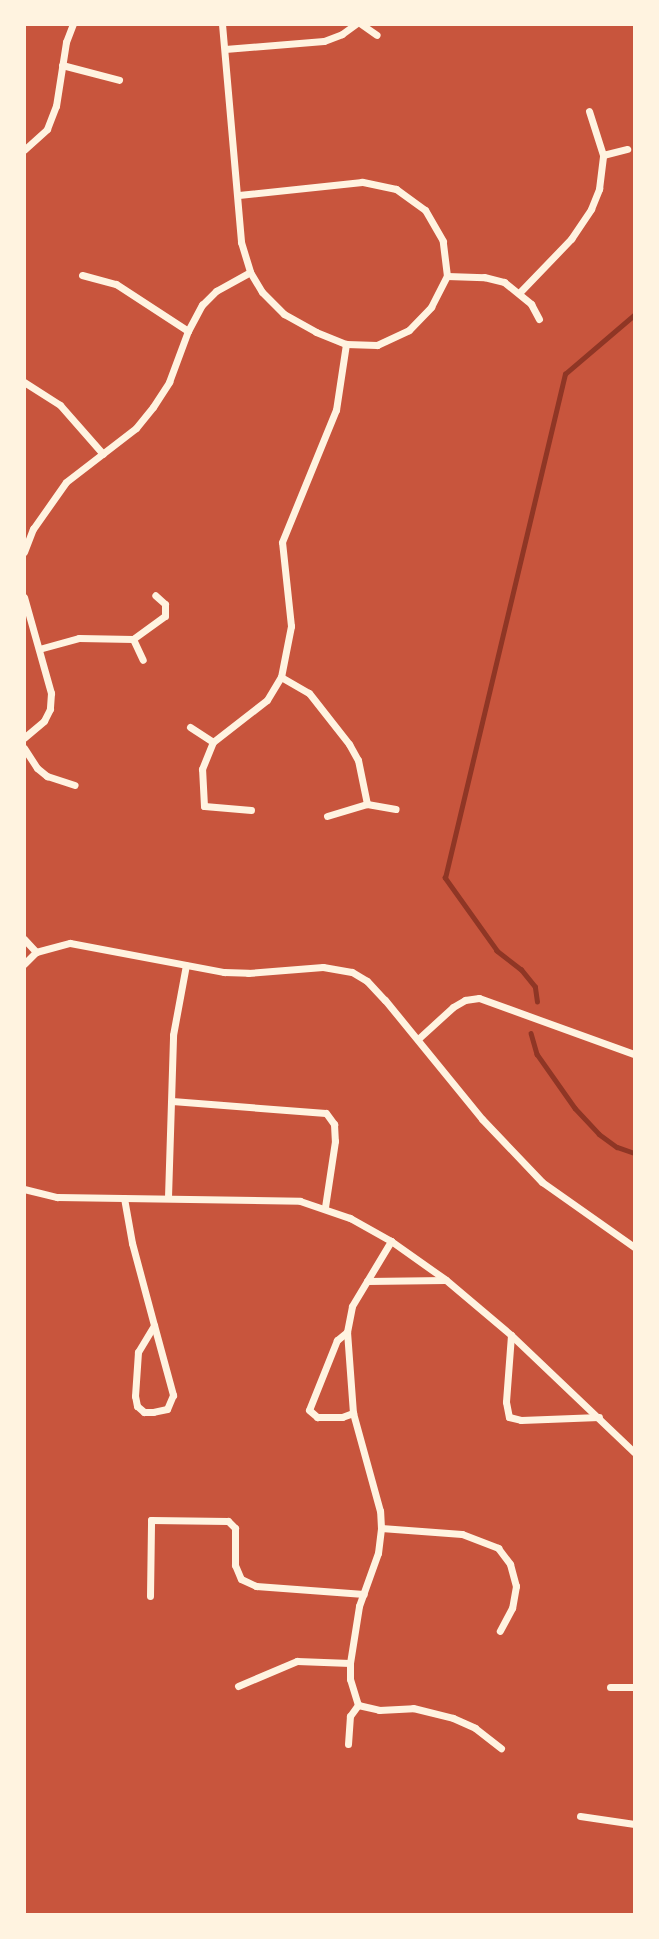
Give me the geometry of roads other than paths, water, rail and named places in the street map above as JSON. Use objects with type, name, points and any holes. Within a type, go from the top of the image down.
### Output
[{"type":"street","points":[[24,150],[47,129],[56,106],[62,65],[73,24]]},
{"type":"street","points":[[222,24],[241,242],[250,272],[262,292],[284,314],[316,332],[346,344],[377,345],[409,330],[431,307],[447,276],[443,241],[425,210],[396,188],[362,182],[239,195]]},
{"type":"street","points":[[225,48],[324,41],[342,34],[356,24]]},
{"type":"street","points":[[361,24],[377,34]]},
{"type":"street","points":[[62,65],[119,80]]},
{"type":"street","points":[[520,292],[571,239],[591,209],[599,189],[603,155],[589,111]]},
{"type":"street","points":[[603,155],[627,149]]},
{"type":"street","points":[[24,552],[47,506],[66,482],[136,428],[153,407],[169,382],[188,331],[202,305],[215,291],[250,272]]},
{"type":"street","points":[[82,275],[116,284],[188,331]]},
{"type":"street","points":[[447,276],[494,280],[520,292],[539,319]]},
{"type":"street","points":[[251,810],[204,806],[202,769],[213,742],[267,700],[281,677],[291,626],[282,542],[336,410],[346,344]]},
{"type":"street","points":[[24,382],[60,405],[103,454]]},
{"type":"street","points":[[39,649],[79,638],[133,639],[165,616],[165,604],[155,594]]},
{"type":"street","points":[[24,597],[47,678],[50,709],[44,721],[24,738]]},
{"type":"street","points":[[133,639],[143,660]]},
{"type":"street","points":[[281,677],[309,693],[349,744],[358,760],[367,804]]},
{"type":"street","points":[[190,727],[213,742]]},
{"type":"street","points":[[24,748],[37,768],[47,776],[75,785]]},
{"type":"street","points":[[327,816],[367,804],[396,809]]},
{"type":"street","points":[[24,939],[36,952]]},
{"type":"street","points":[[24,964],[36,952],[70,943],[186,965],[248,973],[323,967],[352,972],[367,981],[482,1119],[542,1182],[635,1248]]},
{"type":"street","points":[[168,1197],[173,1035],[186,965]]},
{"type":"street","points":[[418,1039],[453,1007],[466,1000],[479,998],[635,1054]]},
{"type":"street","points":[[172,1101],[326,1113],[334,1124],[335,1141],[325,1207]]},
{"type":"street","points":[[24,1189],[57,1197],[278,1199],[325,1207],[391,1241],[446,1280],[511,1335],[635,1452]]},
{"type":"street","points":[[124,1198],[130,1233],[173,1395],[167,1409],[144,1412],[137,1406],[135,1396],[138,1352],[154,1325]]},
{"type":"street","points":[[358,1705],[350,1679],[350,1663],[381,1528],[380,1511],[353,1413],[347,1332],[352,1306],[391,1241]]},
{"type":"street","points":[[367,1280],[446,1280]]},
{"type":"street","points":[[347,1332],[337,1340],[309,1410],[317,1417],[342,1417],[353,1413]]},
{"type":"street","points":[[511,1335],[506,1402],[509,1416],[521,1420],[599,1417]]},
{"type":"street","points":[[150,1596],[151,1520],[228,1521],[235,1528],[235,1565],[241,1580],[256,1586],[364,1594]]},
{"type":"street","points":[[381,1528],[462,1534],[498,1548],[510,1564],[516,1586],[512,1608],[500,1631]]},
{"type":"street","points":[[237,1686],[298,1661],[350,1663]]},
{"type":"street","points":[[610,1687],[635,1687]]},
{"type":"street","points":[[348,1744],[350,1716],[358,1705]]},
{"type":"street","points":[[358,1705],[379,1710],[413,1708],[453,1718],[475,1728],[501,1748]]},
{"type":"street","points":[[580,1816],[635,1824]]},
{"type":"waterway","points":[[537,1002],[535,987],[521,970],[497,951],[445,878],[565,374],[634,315]]},
{"type":"waterway","points":[[531,1033],[537,1054],[575,1108],[599,1134],[617,1147],[634,1153]]}]
